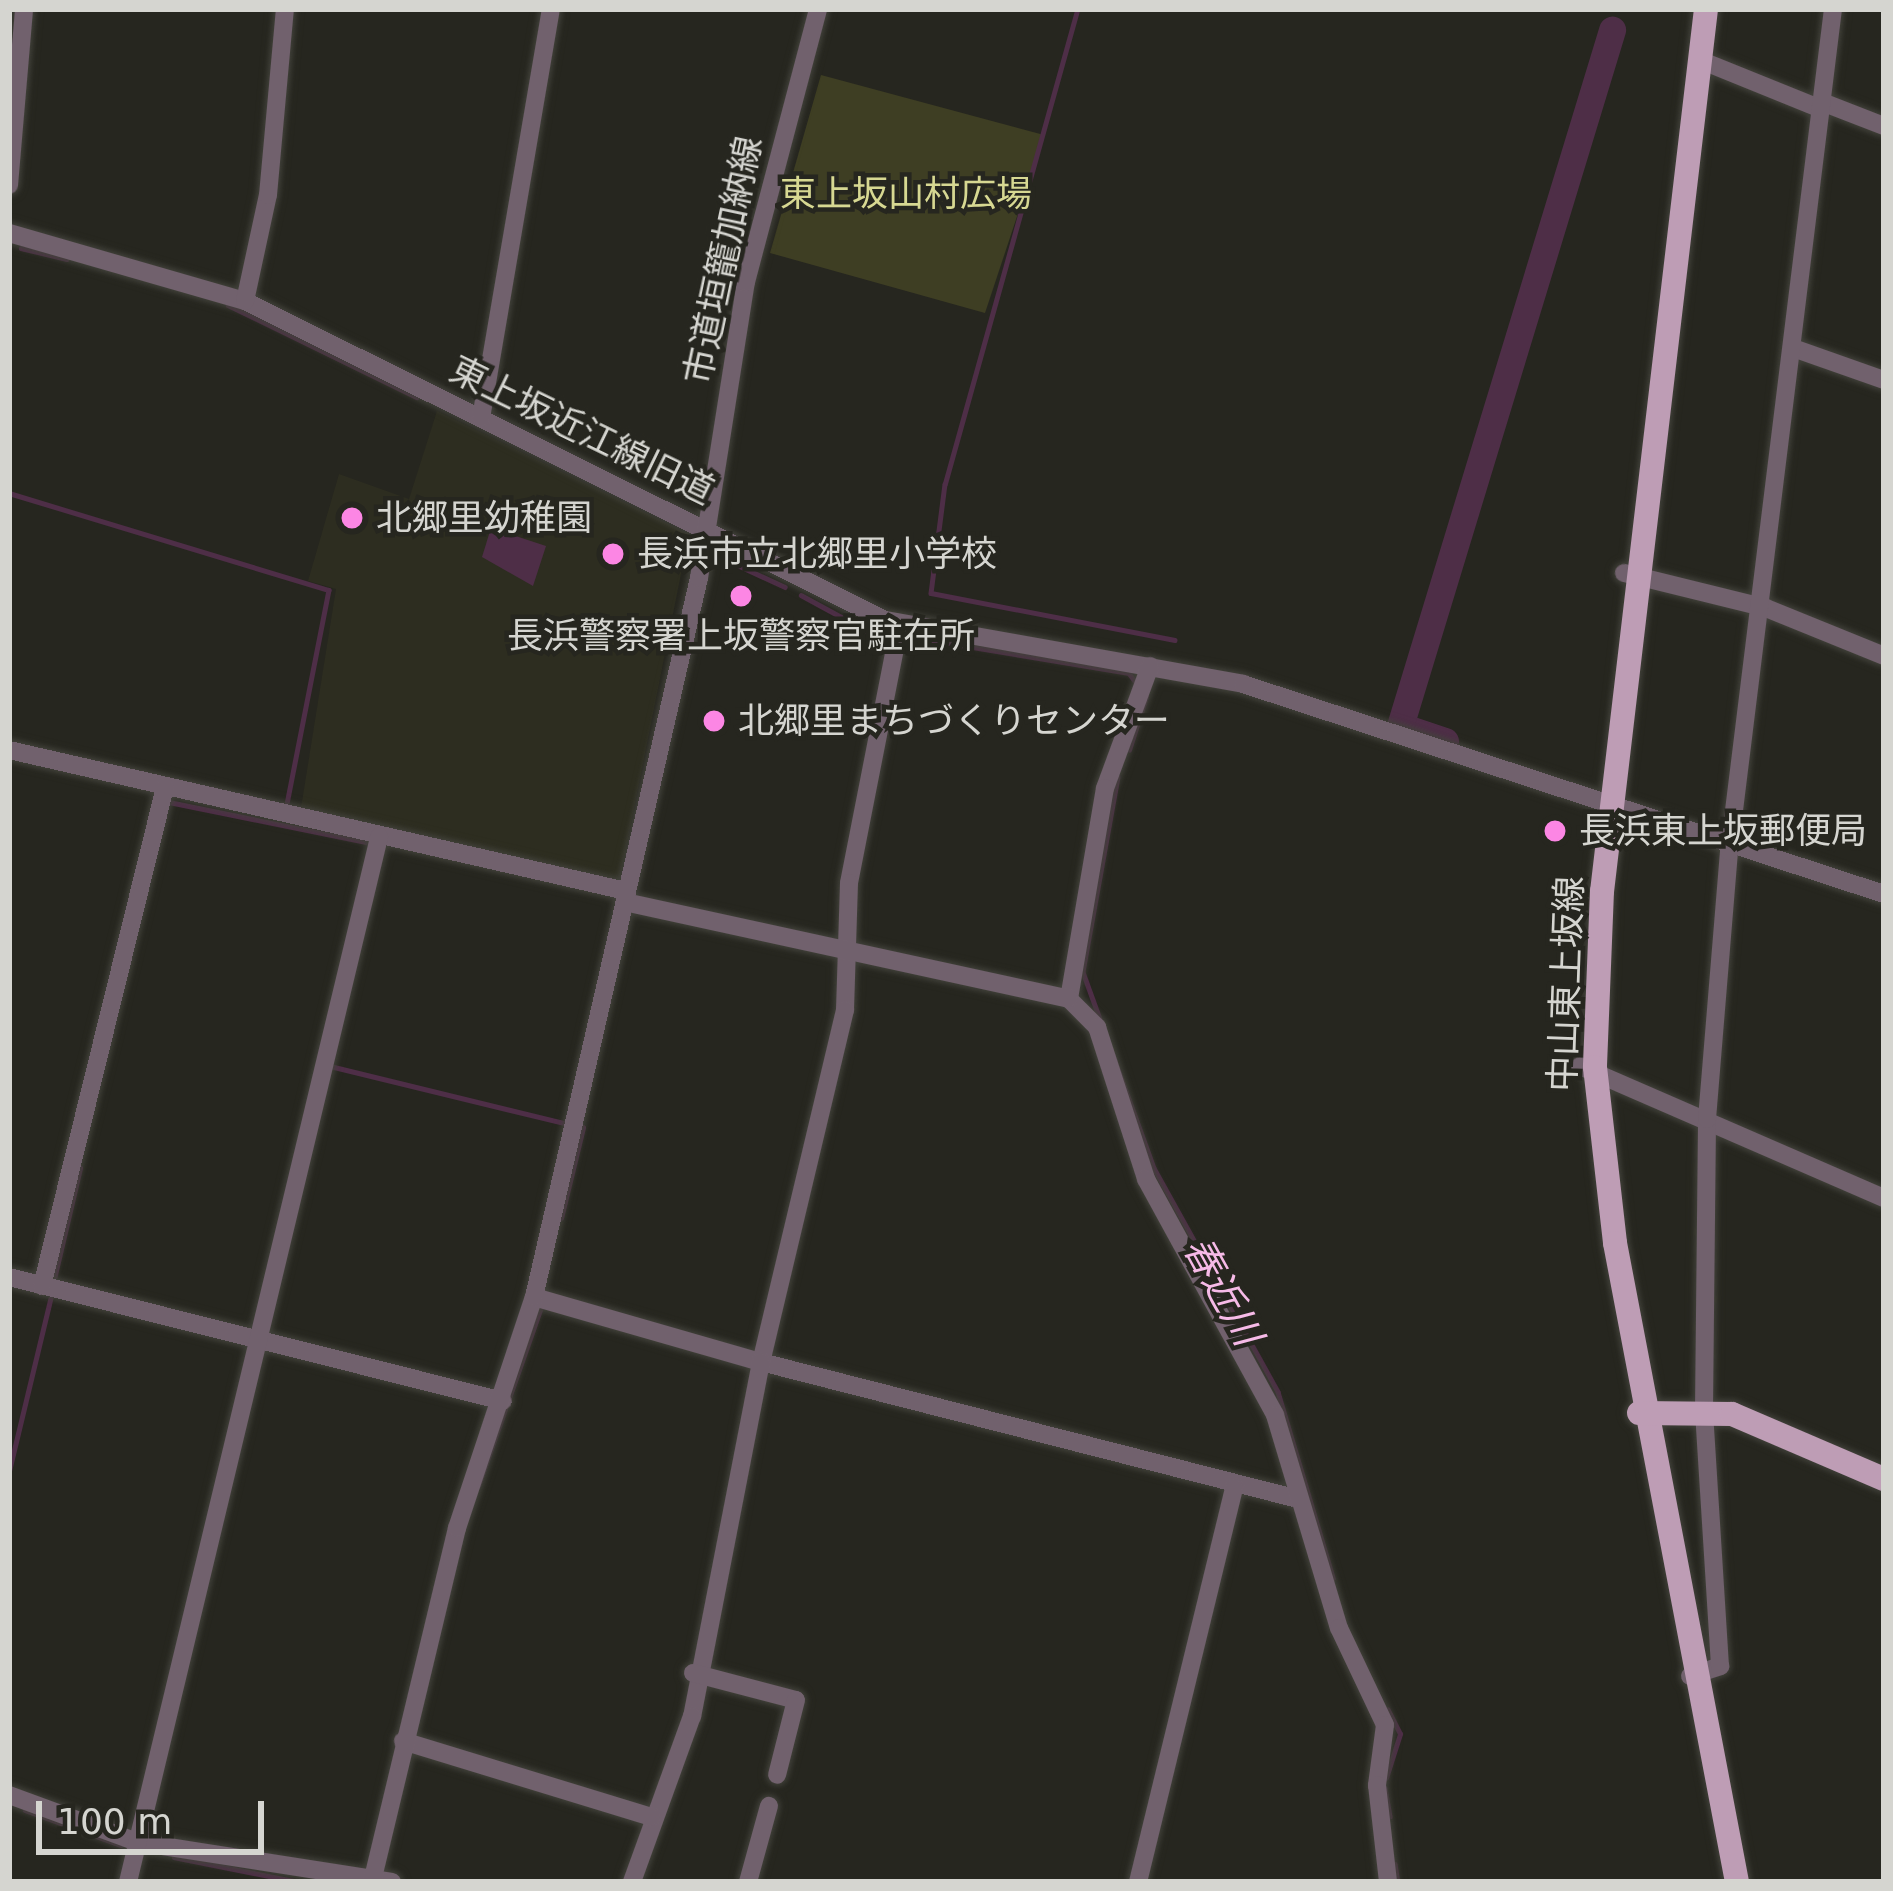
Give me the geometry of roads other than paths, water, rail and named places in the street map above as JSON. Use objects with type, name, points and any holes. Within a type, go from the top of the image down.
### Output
[{"type":"main road","name":"中山東上坂線","points":[[1632,575],[1690,9]]},
{"type":"main road","name":"中山東上坂線","points":[[1706,9],[1604,808],[1588,1067],[1591,1182],[1644,1412],[1737,1882]]},
{"type":"main road","points":[[1644,1412],[1703,1409],[1884,1479]]},
{"type":"main road","name":"中山東上坂線","points":[[1697,1675],[1721,1882]]},
{"type":"street","points":[[9,184],[24,9]]},
{"type":"street","points":[[244,302],[268,196],[285,9]]},
{"type":"street","points":[[481,418],[551,9]]},
{"type":"street","name":"市道垣籠加納線","points":[[379,1881],[407,1743],[534,1297],[706,528],[746,282],[818,9]]},
{"type":"street","points":[[1697,1675],[1720,1666],[1703,1409],[1707,1125],[1730,851],[1766,608],[1833,9]]},
{"type":"street","points":[[1700,60],[1884,126]]},
{"type":"street","name":"東上坂近江線旧道","points":[[9,233],[244,302],[900,623],[1243,684],[1730,851],[1884,894]]},
{"type":"street","points":[[1793,348],[1884,380]]},
{"type":"street","points":[[1632,575],[1766,608],[1884,656]]},
{"type":"street","points":[[632,1882],[651,1817],[692,1716],[693,1672],[841,1030],[850,946],[849,883],[900,623]]},
{"type":"street","points":[[1069,999],[1105,788],[1150,666]]},
{"type":"street","points":[[9,750],[1069,999],[1097,1027],[1146,1179],[1264,1388],[1294,1498],[1385,1725],[1377,1785],[1388,1882]]},
{"type":"street","points":[[42,1286],[165,787]]},
{"type":"street","points":[[128,1882],[379,837]]},
{"type":"street","points":[[1588,1067],[1707,1125],[1884,1198]]},
{"type":"street","points":[[9,1277],[503,1401]]},
{"type":"street","points":[[534,1297],[761,1362],[1234,1487],[1294,1498]]},
{"type":"street","points":[[1138,1882],[1234,1487]]},
{"type":"street","points":[[693,1672],[796,1700],[777,1774]]},
{"type":"street","points":[[407,1743],[651,1817]]},
{"type":"street","points":[[9,1796],[136,1849],[379,1881]]},
{"type":"street","points":[[748,1882],[769,1806]]},
{"type":"waterway","points":[[1078,9],[945,484],[931,593],[1175,640]]},
{"type":"waterway","points":[[1445,741],[1400,726],[1612,30]]},
{"type":"waterway","points":[[21,248],[67,259]]},
{"type":"waterway","points":[[228,305],[417,397]]},
{"type":"waterway","points":[[9,493],[329,590],[287,804]]},
{"type":"waterway","name":"春近川","points":[[733,563],[785,587]]},
{"type":"waterway","name":"春近川","points":[[801,595],[869,632]]},
{"type":"waterway","name":"春近川","points":[[906,636],[1129,673],[1137,684]]},
{"type":"waterway","name":"春近川","points":[[1129,750],[1146,697]]},
{"type":"waterway","name":"春近川","points":[[1118,777],[1083,972],[1154,1168],[1278,1392],[1333,1578]]},
{"type":"waterway","points":[[169,802],[371,843]]},
{"type":"waterway","points":[[330,1066],[564,1123]]},
{"type":"waterway","points":[[561,1218],[583,1128]]},
{"type":"waterway","points":[[54,1279],[80,1168]]},
{"type":"waterway","points":[[9,1471],[51,1296]]},
{"type":"waterway","points":[[478,1486],[541,1307]]},
{"type":"waterway","name":"春近川","points":[[1386,1778],[1400,1734],[1388,1710]]},
{"type":"waterway","name":"春近川","points":[[1385,1788],[1390,1817]]},
{"type":"waterway","points":[[25,1810],[121,1845]]},
{"type":"waterway","points":[[174,1857],[299,1882]]},
{"type":"waterway","name":"春近川","points":[[1395,1864],[1398,1882]]},
{"type":"place","name":"北郷里幼稚園","points":[[352,518]]},
{"type":"place","name":"長浜市立北郷里小学校","points":[[613,554]]},
{"type":"place","name":"長浜警察署上坂警察官駐在所","points":[[741,596]]},
{"type":"place","name":"北郷里まちづくりセンター","points":[[714,721]]},
{"type":"place","name":"長浜東上坂郵便局","points":[[1555,831]]},
{"type":"park label","name":"東上坂山村広場","points":[[906,194]]}]
